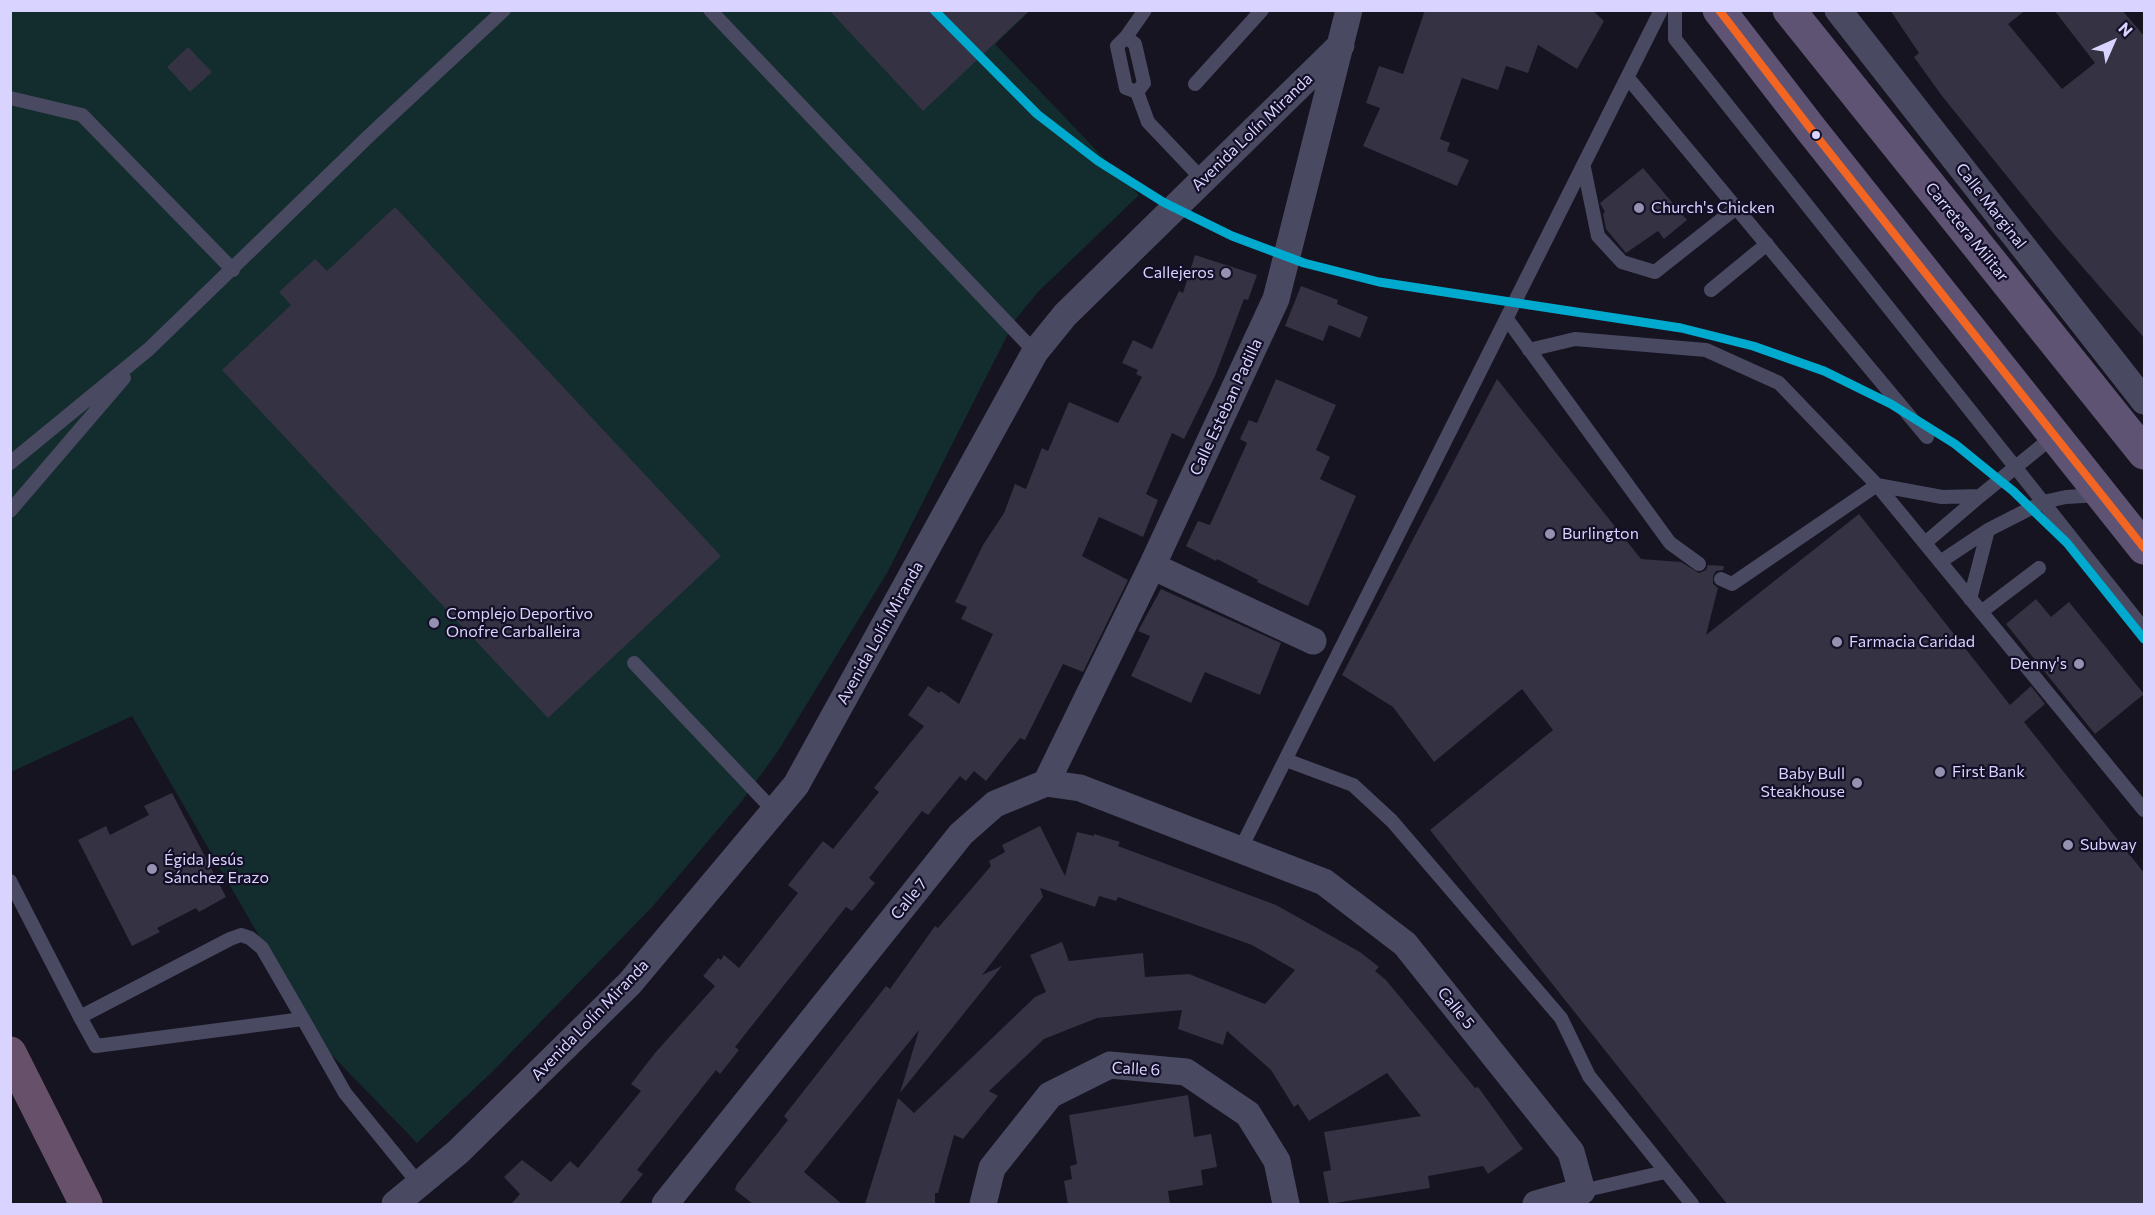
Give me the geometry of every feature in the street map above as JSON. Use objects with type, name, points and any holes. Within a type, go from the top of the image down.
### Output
[{"type":"highway","points":[[10,1053],[88,1199]]},
{"type":"main road","points":[[1719,10],[2145,548]]},
{"type":"main road","name":"Carretera Militar","points":[[1789,10],[2145,453]]},
{"type":"street","name":"Calle Esteban Padilla","points":[[1046,783],[1152,566],[1276,299],[1349,10]]},
{"type":"street","name":"Calle Marginal","points":[[1839,10],[2144,400]]},
{"type":"street","name":"Avenida Lolín Miranda","points":[[394,1204],[458,1152],[630,983],[774,811],[796,784],[1035,352],[1065,315],[1341,45]]},
{"type":"street","points":[[2121,423],[2144,400]]},
{"type":"street","points":[[1152,566],[1313,641]]},
{"type":"street","points":[[1046,783],[1080,788],[1240,850]]},
{"type":"street","name":"Calle 7","points":[[676,1201],[961,834],[995,804],[1046,783]]},
{"type":"street","name":"Calle 5","points":[[1240,850],[1323,882],[1405,944],[1571,1152],[1582,1191]]},
{"type":"street","name":"Calle 6","points":[[983,1204],[992,1168],[1050,1095],[1110,1065],[1186,1072],[1248,1114],[1276,1161],[1286,1204]]},
{"type":"street","points":[[1536,1204],[1582,1191]]},
{"type":"lane","points":[[10,463],[149,349],[372,133],[504,10]]},
{"type":"lane","points":[[710,10],[1035,352]]},
{"type":"lane","points":[[1145,10],[1126,37],[1136,44],[1144,83],[1137,92],[1148,122],[1203,180]]},
{"type":"lane","points":[[1195,84],[1262,10]]},
{"type":"lane","points":[[1240,850],[1584,168],[1661,10]]},
{"type":"lane","points":[[1675,10],[1675,39],[2145,629]]},
{"type":"lane","points":[[1628,78],[1927,437]]},
{"type":"lane","points":[[10,98],[82,115],[233,270]]},
{"type":"lane","points":[[1584,168],[1598,236],[1622,262],[1655,272],[1736,208]]},
{"type":"lane","points":[[1711,291],[1767,244]]},
{"type":"lane","points":[[1507,319],[1670,543],[1699,564]]},
{"type":"lane","points":[[1529,350],[1575,339],[1706,350],[1779,383],[1877,485],[2145,810]]},
{"type":"lane","points":[[10,511],[149,349]]},
{"type":"lane","points":[[1924,543],[2055,435]]},
{"type":"lane","points":[[1721,579],[1732,584],[1877,485],[1942,497],[1980,496]]},
{"type":"lane","points":[[1940,562],[1988,530],[2043,502],[2066,497],[2102,495]]},
{"type":"lane","points":[[1970,599],[1988,530]]},
{"type":"lane","points":[[1981,612],[2039,568]]},
{"type":"lane","points":[[634,663],[774,811]]},
{"type":"lane","points":[[1286,760],[1353,785],[1392,820],[1561,1018],[1589,1076],[1692,1204]]},
{"type":"lane","points":[[10,881],[96,1046],[303,1019]]},
{"type":"lane","points":[[80,1017],[241,935],[250,938],[262,948],[345,1093],[419,1184]]},
{"type":"lane","points":[[1582,1191],[1665,1172]]},
{"type":"green space","name":"Complejo Deportivo Onofre Carballeira","points":[[10,11],[1030,11],[995,44],[1139,195],[1038,292],[1015,320],[887,573],[778,751],[742,801],[653,906],[493,1071],[417,1143],[322,1045],[132,716],[11,772]]},
{"type":"building","points":[[829,10],[1030,10],[923,111]]},
{"type":"building","points":[[1425,10],[1592,10],[1604,21],[1577,69],[1538,45],[1528,73],[1506,66],[1498,90],[1462,78],[1440,139],[1450,143],[1447,151],[1469,160],[1457,186],[1363,146],[1380,108],[1366,103],[1379,66],[1403,74]]},
{"type":"building","points":[[1890,10],[2026,10],[2008,24],[2062,89],[2095,63],[2054,10],[2122,10],[2145,37],[2145,339],[2053,233],[1942,96],[1914,57],[1919,53]]},
{"type":"building","points":[[188,47],[212,72],[190,92],[167,67]]},
{"type":"building","name":"Church's Chicken","points":[[1643,168],[1687,220],[1664,239],[1658,231],[1626,253],[1606,229],[1603,214],[1605,212],[1600,203]]},
{"type":"building","points":[[395,207],[721,556],[548,718],[222,370],[291,305],[279,292],[315,259],[327,271]]},
{"type":"building","points":[[1195,255],[1257,275],[1248,300],[1244,299],[1215,376],[1184,439],[1172,433],[1146,494],[1158,500],[1143,537],[1099,517],[1082,556],[1128,580],[1083,672],[1063,664],[1025,740],[1020,738],[986,781],[974,771],[966,781],[960,776],[928,815],[922,811],[869,878],[875,883],[852,911],[846,907],[735,1047],[739,1050],[720,1074],[716,1070],[637,1170],[643,1174],[619,1204],[511,1204],[520,1194],[504,1177],[522,1160],[551,1182],[570,1161],[578,1168],[641,1091],[631,1084],[655,1053],[715,986],[703,976],[718,958],[721,960],[724,955],[739,968],[798,893],[788,885],[823,841],[833,849],[879,792],[874,788],[924,726],[908,715],[928,686],[939,693],[941,691],[959,704],[993,634],[961,619],[967,607],[955,602],[983,545],[1004,513],[1015,484],[1026,489],[1042,448],[1048,451],[1069,402],[1118,423],[1142,377],[1136,374],[1138,370],[1122,363],[1133,340],[1152,349],[1179,291],[1183,293]]},
{"type":"building","points":[[1301,286],[1338,300],[1337,304],[1368,317],[1360,338],[1329,325],[1323,341],[1285,326]]},
{"type":"building","points":[[1276,379],[1336,405],[1316,450],[1330,457],[1320,479],[1356,496],[1308,606],[1257,582],[1258,580],[1217,559],[1216,561],[1186,546],[1198,521],[1210,525],[1247,443],[1240,439],[1249,420],[1257,423]]},
{"type":"building","points":[[1497,379],[1641,559],[1681,562],[1699,573],[1706,570],[1708,565],[1724,566],[1723,570],[1716,571],[1713,576],[1713,584],[1718,588],[1706,635],[1859,514],[2010,705],[2031,686],[2045,704],[2024,722],[2145,874],[2145,1204],[1727,1204],[1430,830],[1553,730],[1522,689],[1434,762],[1393,707],[1342,675]]},
{"type":"building","points":[[1161,589],[1281,643],[1260,695],[1205,672],[1191,703],[1131,676],[1150,636],[1138,631]]},
{"type":"building","name":"Denny's","points":[[2036,599],[2051,617],[2069,602],[2144,694],[2095,734],[2006,624]]},
{"type":"building","name":"Égida Jesús Sánchez Erazo","points":[[172,793],[226,897],[199,912],[196,908],[157,928],[160,932],[132,946],[78,840],[106,826],[110,835],[149,815],[144,806]]},
{"type":"building","points":[[1040,826],[1065,876],[1077,832],[1094,836],[1094,834],[1120,842],[1118,846],[1276,905],[1360,952],[1379,967],[1375,971],[1386,980],[1475,1088],[1478,1087],[1523,1149],[1488,1174],[1483,1166],[1428,1176],[1430,1188],[1329,1204],[1323,1172],[1331,1170],[1324,1132],[1421,1116],[1387,1073],[1309,1121],[1298,1104],[1294,1107],[1271,1070],[1227,1031],[1223,1045],[1178,1029],[1182,1010],[1097,1018],[1044,1039],[989,1091],[998,1096],[963,1139],[954,1135],[938,1193],[935,1193],[935,1204],[865,1204],[898,1098],[914,1113],[1035,997],[1046,992],[1030,955],[1062,942],[1069,961],[1143,953],[1145,977],[1189,974],[1265,1004],[1295,970],[1252,945],[1118,897],[1116,901],[1099,896],[1095,907],[1040,888],[1043,897],[982,975],[1002,966],[900,1093],[919,1030],[804,1172],[842,1204],[753,1204],[735,1190],[737,1184],[788,1120],[784,1116],[886,986],[890,989],[935,926],[938,928],[991,866],[989,861],[1005,852],[1002,845]]},
{"type":"building","points":[[1188,1095],[1194,1137],[1211,1134],[1217,1167],[1201,1170],[1203,1185],[1168,1191],[1170,1204],[1068,1204],[1064,1181],[1072,1179],[1070,1166],[1077,1164],[1069,1115]]},
{"type":"transit line","points":[[934,10],[1037,114],[1098,161],[1163,202],[1232,236],[1304,263],[1379,282],[1681,328],[1753,346],[1824,371],[1891,404],[1955,444],[2013,491],[2067,543],[2144,639]]},
{"type":"transit line","points":[[1719,10],[2144,548]]},
{"type":"place","name":"Church's Chicken","points":[[1639,208]]},
{"type":"place","name":"Callejeros","points":[[1226,273]]},
{"type":"place","name":"Burlington","points":[[1550,534]]},
{"type":"place","name":"Complejo Deportivo Onofre Carballeira","points":[[434,623]]},
{"type":"place","name":"Farmacia Caridad","points":[[1837,642]]},
{"type":"place","name":"Denny's","points":[[2079,664]]},
{"type":"place","name":"First Bank","points":[[1940,772]]},
{"type":"place","name":"Baby Bull Steakhouse","points":[[1857,783]]},
{"type":"place","name":"Subway","points":[[2068,845]]},
{"type":"place","name":"Égida Jesús Sánchez Erazo","points":[[152,869]]}]
